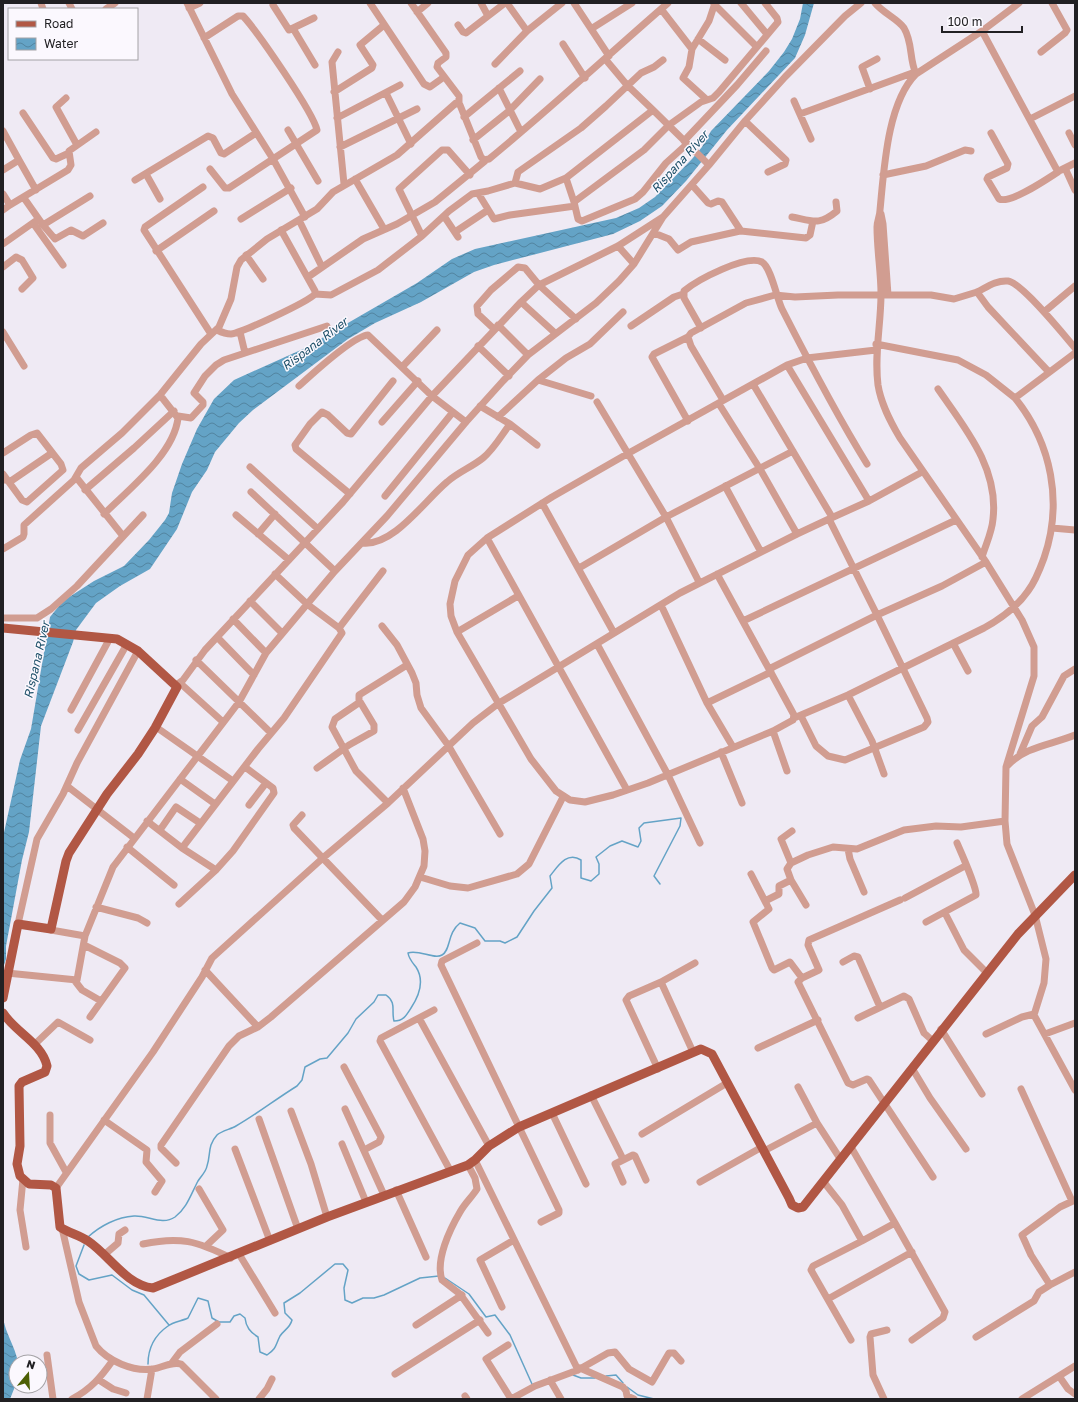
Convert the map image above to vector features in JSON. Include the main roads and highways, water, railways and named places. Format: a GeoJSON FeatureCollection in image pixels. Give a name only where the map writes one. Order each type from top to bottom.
{"type":"FeatureCollection","features":[{"type":"Feature","properties":{"kind":"main road"},"geometry":{"type":"LineString","coordinates":[[3,628],[79,637],[110,638],[127,644],[138,651],[178,684],[156,727],[141,750],[118,778],[97,809],[66,861],[50,930],[18,924],[3,998]]}},
{"type":"Feature","properties":{"kind":"main road"},"geometry":{"type":"LineString","coordinates":[[3,1013],[43,1056],[47,1068],[42,1074],[22,1082],[19,1086],[20,1146],[17,1164],[20,1176],[29,1184],[50,1185],[56,1188],[57,1211],[62,1228],[89,1242],[140,1285],[153,1288],[396,1190],[451,1172],[471,1162],[489,1146],[519,1127],[591,1095],[658,1069],[693,1052],[701,1050],[712,1054],[792,1205],[796,1208],[803,1207],[841,1160],[941,1029],[1035,915],[1075,875]]}},
{"type":"Feature","properties":{"kind":"water","name":"Rispana River"},"geometry":{"type":"Polygon","coordinates":[[[803,3],[814,3],[805,35],[795,58],[727,130],[686,181],[662,206],[640,221],[613,234],[494,265],[474,272],[421,302],[375,323],[348,339],[253,410],[239,423],[215,452],[207,470],[192,492],[177,529],[150,569],[120,586],[96,603],[76,630],[73,642],[41,726],[29,832],[22,860],[6,946],[6,959],[3,968],[3,837],[20,760],[31,729],[50,617],[63,601],[94,581],[124,566],[149,540],[165,520],[169,513],[172,493],[182,464],[197,429],[214,399],[234,380],[303,349],[417,283],[452,259],[475,249],[616,218],[639,208],[655,197],[692,159],[702,147],[711,131],[769,71],[792,39],[800,19],[803,3]]]}},
{"type":"Feature","properties":{"kind":"water"},"geometry":{"type":"Polygon","coordinates":[[[3,1317],[16,1354],[8,1354],[8,1394],[12,1394],[10,1399],[3,1399],[3,1317]]]}},
{"type":"Feature","properties":{"kind":"waterway"},"geometry":{"type":"LineString","coordinates":[[88,1237],[103,1226],[121,1218],[139,1216],[160,1220],[170,1220],[175,1217],[186,1205],[198,1181],[206,1170],[210,1147],[217,1135],[244,1121],[297,1086],[302,1080],[305,1067],[320,1059],[327,1058],[348,1033],[356,1019],[374,1002],[378,995],[386,995],[393,1004],[394,1021],[404,1018],[420,988],[419,972],[410,959],[408,953],[417,952],[435,956],[442,955],[447,949],[453,932],[460,923],[475,928],[485,941],[500,941],[505,943],[517,937],[534,911],[552,888],[550,876],[567,858],[571,857],[581,860],[581,878],[591,881],[599,874],[599,864],[596,857],[610,846],[622,841],[638,847],[641,841],[639,828],[644,823],[681,818],[680,826],[654,876],[660,884]]}},
{"type":"Feature","properties":{"kind":"waterway"},"geometry":{"type":"LineString","coordinates":[[84,1245],[76,1266],[79,1274],[89,1280],[112,1275],[132,1290],[144,1295],[169,1325]]}},
{"type":"Feature","properties":{"kind":"waterway"},"geometry":{"type":"LineString","coordinates":[[148,1364],[151,1347],[159,1333],[170,1325],[188,1318],[198,1298],[208,1301],[212,1318],[219,1322],[230,1322],[234,1316],[240,1314],[245,1318],[249,1329],[258,1337],[260,1352],[267,1355],[274,1349],[280,1336],[292,1320],[285,1313],[284,1303],[300,1293],[335,1264],[343,1264],[348,1270],[344,1288],[345,1300],[352,1303],[363,1298],[374,1298],[384,1295],[420,1278],[439,1276]]}},
{"type":"Feature","properties":{"kind":"waterway"},"geometry":{"type":"LineString","coordinates":[[445,1278],[469,1294],[486,1317],[495,1315],[510,1335],[532,1384]]}},
{"type":"Feature","properties":{"kind":"waterway"},"geometry":{"type":"LineString","coordinates":[[573,1375],[581,1378],[595,1378]]}},
{"type":"Feature","properties":{"kind":"waterway"},"geometry":{"type":"LineString","coordinates":[[606,1376],[616,1375],[623,1383]]}},
{"type":"Feature","properties":{"kind":"waterway"},"geometry":{"type":"LineString","coordinates":[[627,1387],[638,1395],[654,1399]]}}]}
